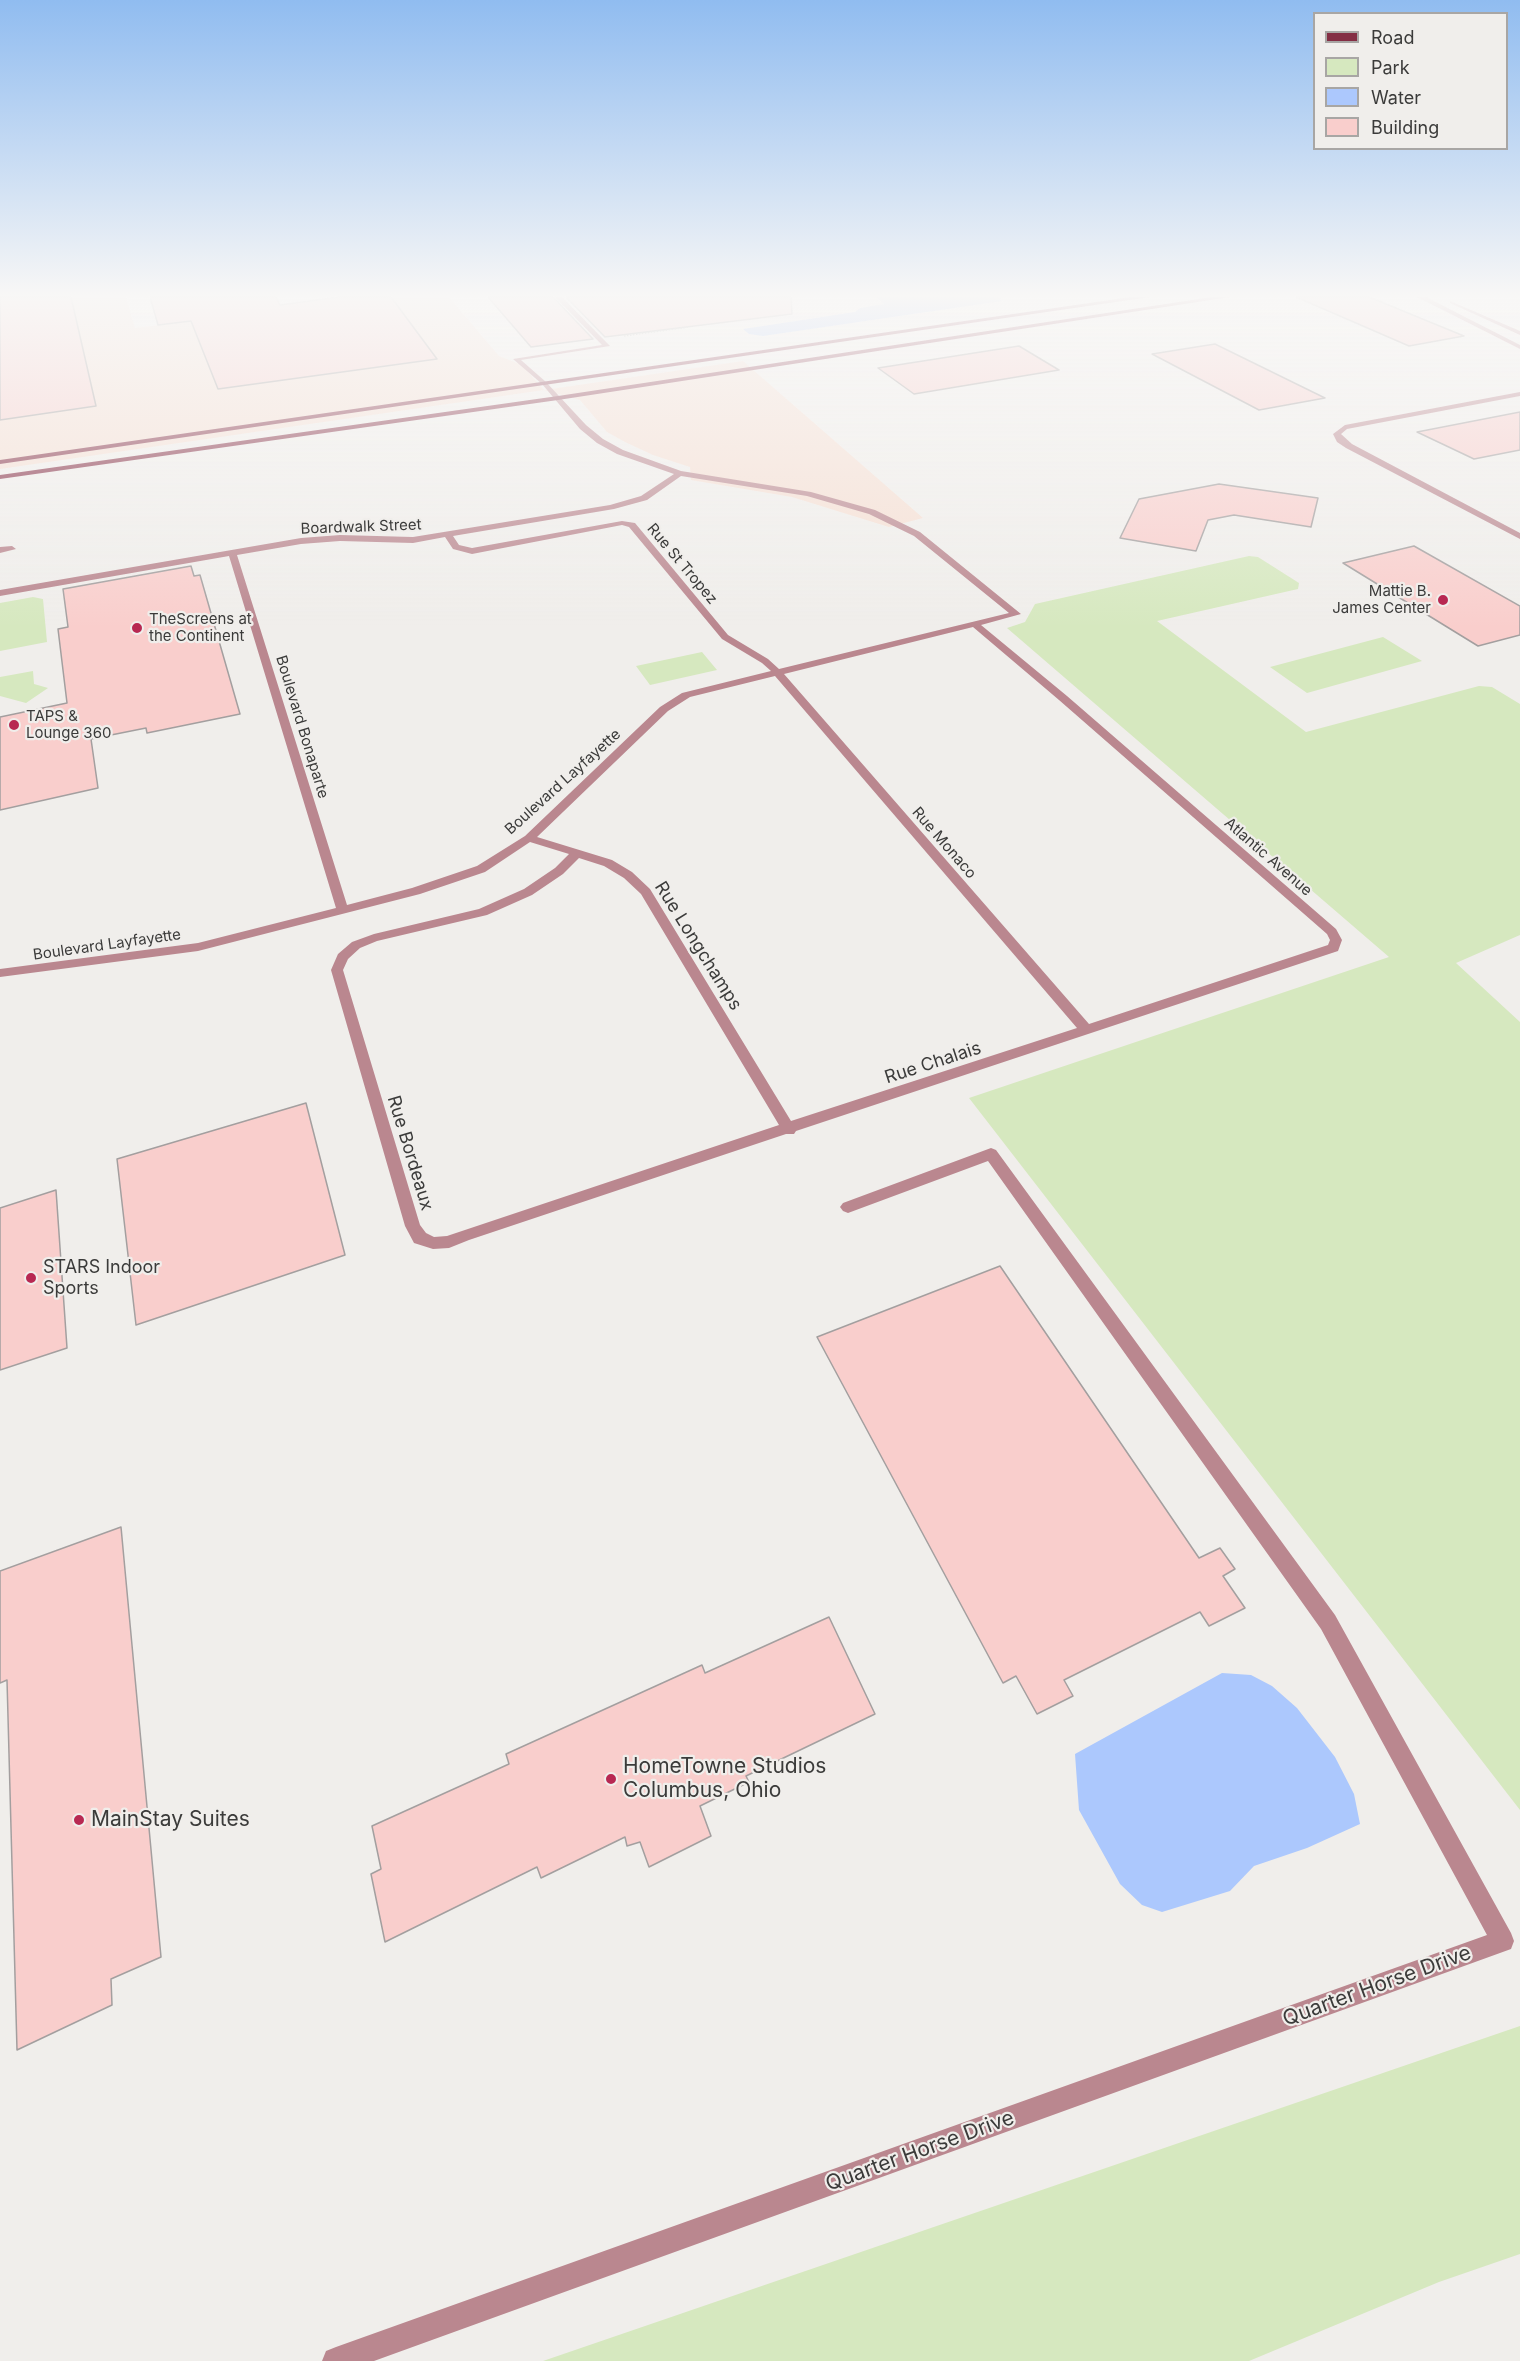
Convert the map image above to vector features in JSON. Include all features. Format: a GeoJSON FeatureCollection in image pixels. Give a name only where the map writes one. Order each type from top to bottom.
{"type":"FeatureCollection","features":[{"type":"Feature","properties":{"kind":"main road"},"geometry":{"type":"LineString","coordinates":[[0,462],[377,407]]}},
{"type":"Feature","properties":{"kind":"main road"},"geometry":{"type":"LineString","coordinates":[[0,477],[493,407]]}},
{"type":"Feature","properties":{"kind":"street"},"geometry":{"type":"LineString","coordinates":[[566,407],[583,427],[600,441],[620,452],[680,473]]}},
{"type":"Feature","properties":{"kind":"street"},"geometry":{"type":"LineString","coordinates":[[1451,407],[1362,424],[1346,428],[1337,434],[1340,440],[1348,446],[1520,536]]}},
{"type":"Feature","properties":{"kind":"street","name":"Boardwalk Street"},"geometry":{"type":"LineString","coordinates":[[0,593],[321,540],[413,540],[448,536],[611,507],[644,498],[680,473]]}},
{"type":"Feature","properties":{"kind":"street","name":"Boulevard Layfayette"},"geometry":{"type":"LineString","coordinates":[[0,974],[198,947],[416,891],[481,869],[529,838],[664,708],[686,695],[1016,614],[917,534],[872,512],[808,494],[680,473]]}},
{"type":"Feature","properties":{"kind":"street","name":"Rue St Tropez"},"geometry":{"type":"LineString","coordinates":[[448,536],[456,547],[472,551],[622,523],[632,525],[725,637],[765,661],[778,674]]}},
{"type":"Feature","properties":{"kind":"street"},"geometry":{"type":"LineString","coordinates":[[0,550],[12,549]]}},
{"type":"Feature","properties":{"kind":"street","name":"Boulevard Bonaparte"},"geometry":{"type":"LineString","coordinates":[[232,553],[344,910]]}},
{"type":"Feature","properties":{"kind":"street","name":"Atlantic Avenue"},"geometry":{"type":"LineString","coordinates":[[974,624],[1063,698],[1332,932],[1336,940],[1334,948],[1324,953],[1088,1031]]}},
{"type":"Feature","properties":{"kind":"street","name":"Rue Monaco"},"geometry":{"type":"LineString","coordinates":[[778,674],[1088,1031]]}},
{"type":"Feature","properties":{"kind":"street","name":"Rue Longchamps"},"geometry":{"type":"LineString","coordinates":[[529,838],[608,863],[628,875],[646,892],[789,1130]]}},
{"type":"Feature","properties":{"kind":"street","name":"Rue Bordeaux"},"geometry":{"type":"LineString","coordinates":[[577,853],[559,871],[528,892],[483,912],[374,938],[356,945],[342,957],[337,970],[413,1226],[420,1238],[433,1244],[449,1242],[464,1235],[789,1130]]}},
{"type":"Feature","properties":{"kind":"street","name":"Rue Chalais"},"geometry":{"type":"LineString","coordinates":[[789,1130],[1088,1031]]}},
{"type":"Feature","properties":{"kind":"street","name":"Quarter Horse Drive"},"geometry":{"type":"LineString","coordinates":[[336,2361],[1503,1941],[1328,1622],[991,1154],[848,1207]]}},
{"type":"Feature","properties":{"kind":"shaded area"},"geometry":{"type":"Polygon","coordinates":[[[0,407],[426,407],[0,469],[0,407]]]}},
{"type":"Feature","properties":{"kind":"shaded area"},"geometry":{"type":"Polygon","coordinates":[[[586,407],[796,407],[923,518],[889,527],[792,497],[691,480],[690,467],[653,455],[607,432],[586,407]]]}},
{"type":"Feature","properties":{"kind":"green space"},"geometry":{"type":"Polygon","coordinates":[[[1249,556],[1258,557],[1299,583],[1298,589],[1157,621],[1306,732],[1479,686],[1492,687],[1520,704],[1520,935],[1456,963],[1520,1022],[1520,1810],[969,1098],[1389,957],[1007,628],[1025,622],[1035,604],[1249,556]]]}},
{"type":"Feature","properties":{"kind":"green space"},"geometry":{"type":"Polygon","coordinates":[[[33,597],[43,599],[47,642],[0,651],[0,603],[33,597]]]}},
{"type":"Feature","properties":{"kind":"green space"},"geometry":{"type":"Polygon","coordinates":[[[1383,637],[1422,661],[1307,693],[1270,667],[1383,637]]]}},
{"type":"Feature","properties":{"kind":"green space"},"geometry":{"type":"Polygon","coordinates":[[[702,652],[717,670],[650,685],[636,666],[702,652]]]}},
{"type":"Feature","properties":{"kind":"green space"},"geometry":{"type":"Polygon","coordinates":[[[33,671],[34,684],[48,688],[26,703],[0,696],[0,677],[33,671]]]}},
{"type":"Feature","properties":{"kind":"green space"},"geometry":{"type":"Polygon","coordinates":[[[1520,2026],[1520,2254],[1439,2282],[1249,2361],[543,2361],[1520,2026]]]}},
{"type":"Feature","properties":{"kind":"water"},"geometry":{"type":"Polygon","coordinates":[[[1222,1673],[1251,1675],[1272,1686],[1297,1708],[1335,1757],[1354,1794],[1360,1824],[1307,1848],[1254,1866],[1230,1891],[1162,1912],[1142,1905],[1120,1884],[1079,1810],[1075,1754],[1222,1673]]]}},
{"type":"Feature","properties":{"kind":"building"},"geometry":{"type":"Polygon","coordinates":[[[0,407],[88,407],[0,420],[0,407]]]}},
{"type":"Feature","properties":{"kind":"building"},"geometry":{"type":"Polygon","coordinates":[[[1254,407],[1275,407],[1259,410],[1254,407]]]}},
{"type":"Feature","properties":{"kind":"building"},"geometry":{"type":"Polygon","coordinates":[[[1520,412],[1520,450],[1474,459],[1417,432],[1520,412]]]}},
{"type":"Feature","properties":{"kind":"building"},"geometry":{"type":"Polygon","coordinates":[[[1219,484],[1318,498],[1311,527],[1234,515],[1208,520],[1196,551],[1120,538],[1139,499],[1219,484]]]}},
{"type":"Feature","properties":{"kind":"building","name":"Mattie B. James Center"},"geometry":{"type":"Polygon","coordinates":[[[1414,546],[1520,606],[1520,635],[1478,646],[1343,563],[1414,546]]]}},
{"type":"Feature","properties":{"kind":"building"},"geometry":{"type":"Polygon","coordinates":[[[191,566],[194,576],[200,575],[240,714],[147,733],[146,728],[91,739],[98,788],[0,810],[0,717],[67,703],[58,629],[68,627],[63,589],[191,566]]]}},
{"type":"Feature","properties":{"kind":"building"},"geometry":{"type":"Polygon","coordinates":[[[306,1103],[345,1255],[136,1325],[117,1159],[306,1103]]]}},
{"type":"Feature","properties":{"kind":"building","name":"STARS Indoor Sports"},"geometry":{"type":"Polygon","coordinates":[[[56,1190],[67,1348],[0,1370],[0,1208],[56,1190]]]}},
{"type":"Feature","properties":{"kind":"building"},"geometry":{"type":"Polygon","coordinates":[[[1000,1266],[1199,1558],[1220,1548],[1235,1569],[1223,1576],[1245,1608],[1209,1626],[1200,1612],[1064,1680],[1073,1696],[1037,1714],[1016,1676],[1003,1683],[817,1337],[1000,1266]]]}},
{"type":"Feature","properties":{"kind":"building","name":"MainStay Suites"},"geometry":{"type":"Polygon","coordinates":[[[121,1527],[161,1957],[111,1979],[112,2005],[17,2050],[7,1680],[0,1683],[0,1571],[121,1527]]]}},
{"type":"Feature","properties":{"kind":"building","name":"HomeTowne Studios Columbus, Ohio"},"geometry":{"type":"Polygon","coordinates":[[[829,1617],[875,1714],[746,1776],[749,1782],[700,1806],[711,1836],[649,1867],[640,1842],[627,1846],[625,1837],[541,1878],[537,1867],[385,1942],[371,1874],[381,1869],[372,1826],[509,1764],[506,1754],[702,1665],[705,1673],[829,1617]]]}},
{"type":"Feature","properties":{"kind":"place","name":"Mattie B. James Center"},"geometry":{"type":"Point","coordinates":[1443,600]}},
{"type":"Feature","properties":{"kind":"place","name":"TheScreens at the Continent"},"geometry":{"type":"Point","coordinates":[137,628]}},
{"type":"Feature","properties":{"kind":"place","name":"TAPS & Lounge 360"},"geometry":{"type":"Point","coordinates":[14,725]}},
{"type":"Feature","properties":{"kind":"place","name":"STARS Indoor Sports"},"geometry":{"type":"Point","coordinates":[31,1278]}},
{"type":"Feature","properties":{"kind":"place","name":"HomeTowne Studios Columbus, Ohio"},"geometry":{"type":"Point","coordinates":[611,1779]}},
{"type":"Feature","properties":{"kind":"place","name":"MainStay Suites"},"geometry":{"type":"Point","coordinates":[79,1820]}}]}
